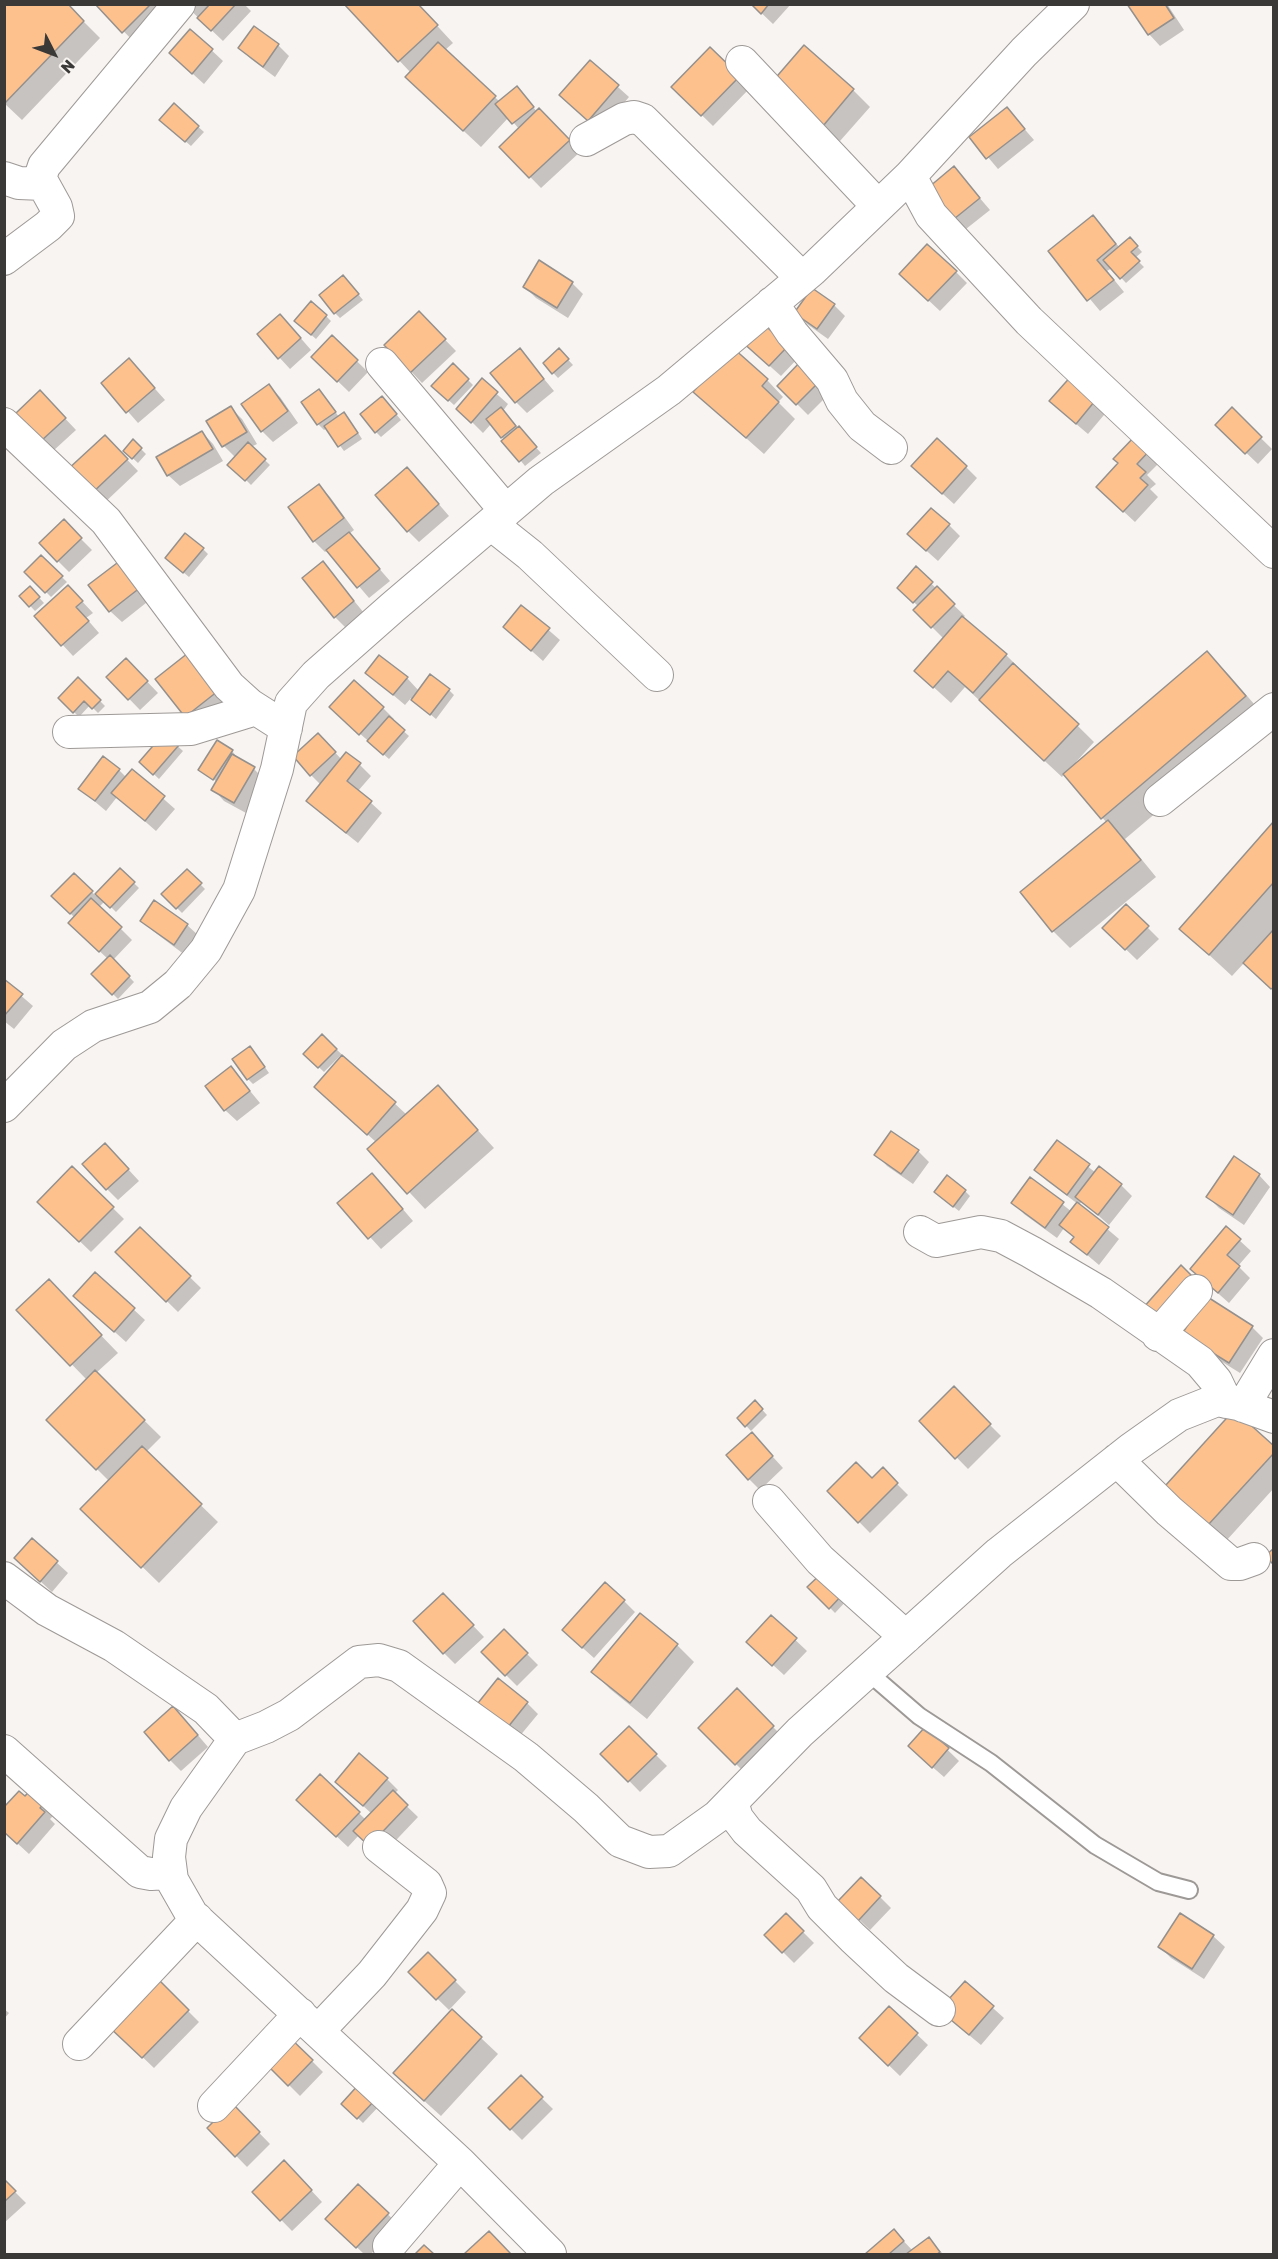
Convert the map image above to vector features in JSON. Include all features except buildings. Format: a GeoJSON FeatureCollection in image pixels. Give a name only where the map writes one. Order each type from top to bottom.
{"type":"FeatureCollection","features":[{"type":"Feature","properties":{"kind":"street"},"geometry":{"type":"LineString","coordinates":[[4,259],[58,216],[40,178],[44,166],[179,4]]}},
{"type":"Feature","properties":{"kind":"street"},"geometry":{"type":"LineString","coordinates":[[4,1106],[64,1045],[93,1026],[150,1007],[178,984],[206,950],[239,890],[277,769],[291,703],[316,675],[541,481],[669,390],[802,278],[910,176],[1024,52],[1073,4]]}},
{"type":"Feature","properties":{"kind":"street"},"geometry":{"type":"LineString","coordinates":[[742,62],[878,205]]}},
{"type":"Feature","properties":{"kind":"street"},"geometry":{"type":"LineString","coordinates":[[586,140],[624,119],[634,117],[643,120],[802,278]]}},
{"type":"Feature","properties":{"kind":"street"},"geometry":{"type":"LineString","coordinates":[[910,176],[932,215],[1029,321],[1274,552]]}},
{"type":"Feature","properties":{"kind":"street"},"geometry":{"type":"LineString","coordinates":[[4,178],[19,183],[43,184]]}},
{"type":"Feature","properties":{"kind":"street"},"geometry":{"type":"LineString","coordinates":[[772,303],[792,333],[832,380],[842,401],[862,426],[891,448]]}},
{"type":"Feature","properties":{"kind":"street"},"geometry":{"type":"LineString","coordinates":[[382,364],[498,517],[530,555],[657,675]]}},
{"type":"Feature","properties":{"kind":"street"},"geometry":{"type":"LineString","coordinates":[[4,424],[106,521],[229,686],[256,709],[286,728]]}},
{"type":"Feature","properties":{"kind":"street"},"geometry":{"type":"LineString","coordinates":[[1160,800],[1274,708]]}},
{"type":"Feature","properties":{"kind":"street"},"geometry":{"type":"LineString","coordinates":[[69,732],[191,729],[256,709]]}},
{"type":"Feature","properties":{"kind":"street"},"geometry":{"type":"LineString","coordinates":[[920,1232],[936,1241],[981,1232],[1001,1236],[1101,1293],[1158,1335],[1174,1342],[1200,1362],[1235,1404]]}},
{"type":"Feature","properties":{"kind":"street"},"geometry":{"type":"LineString","coordinates":[[1158,1335],[1196,1291]]}},
{"type":"Feature","properties":{"kind":"street"},"geometry":{"type":"LineString","coordinates":[[1235,1404],[1274,1355]]}},
{"type":"Feature","properties":{"kind":"street"},"geometry":{"type":"LineString","coordinates":[[550,2254],[493,2194],[192,1915],[170,1873],[171,1839],[186,1808],[236,1739],[289,1715],[358,1662],[379,1660],[399,1665],[526,1757],[586,1808],[620,1841],[649,1852],[669,1851],[718,1816],[800,1732],[999,1553],[1117,1460],[1179,1415],[1217,1400],[1274,1417]]}},
{"type":"Feature","properties":{"kind":"street"},"geometry":{"type":"LineString","coordinates":[[1117,1460],[1169,1511],[1219,1555],[1232,1564],[1254,1559]]}},
{"type":"Feature","properties":{"kind":"street"},"geometry":{"type":"LineString","coordinates":[[769,1501],[820,1560],[906,1637]]}},
{"type":"Feature","properties":{"kind":"street"},"geometry":{"type":"LineString","coordinates":[[4,1578],[47,1610],[114,1646],[206,1709],[236,1739]]}},
{"type":"Feature","properties":{"kind":"street"},"geometry":{"type":"LineString","coordinates":[[4,1750],[140,1872],[151,1875],[170,1873]]}},
{"type":"Feature","properties":{"kind":"street"},"geometry":{"type":"LineString","coordinates":[[732,1802],[737,1818],[747,1831],[811,1889],[822,1907],[896,1978],[939,2010]]}},
{"type":"Feature","properties":{"kind":"street"},"geometry":{"type":"LineString","coordinates":[[214,2106],[309,2023],[372,1974],[422,1910],[430,1893],[426,1884],[379,1847]]}},
{"type":"Feature","properties":{"kind":"street"},"geometry":{"type":"LineString","coordinates":[[79,2044],[197,1919]]}},
{"type":"Feature","properties":{"kind":"street"},"geometry":{"type":"LineString","coordinates":[[389,2246],[460,2163]]}},
{"type":"Feature","properties":{"kind":"lane"},"geometry":{"type":"LineString","coordinates":[[868,1672],[919,1716],[991,1763],[1095,1845],[1158,1882],[1189,1890]]}}]}
